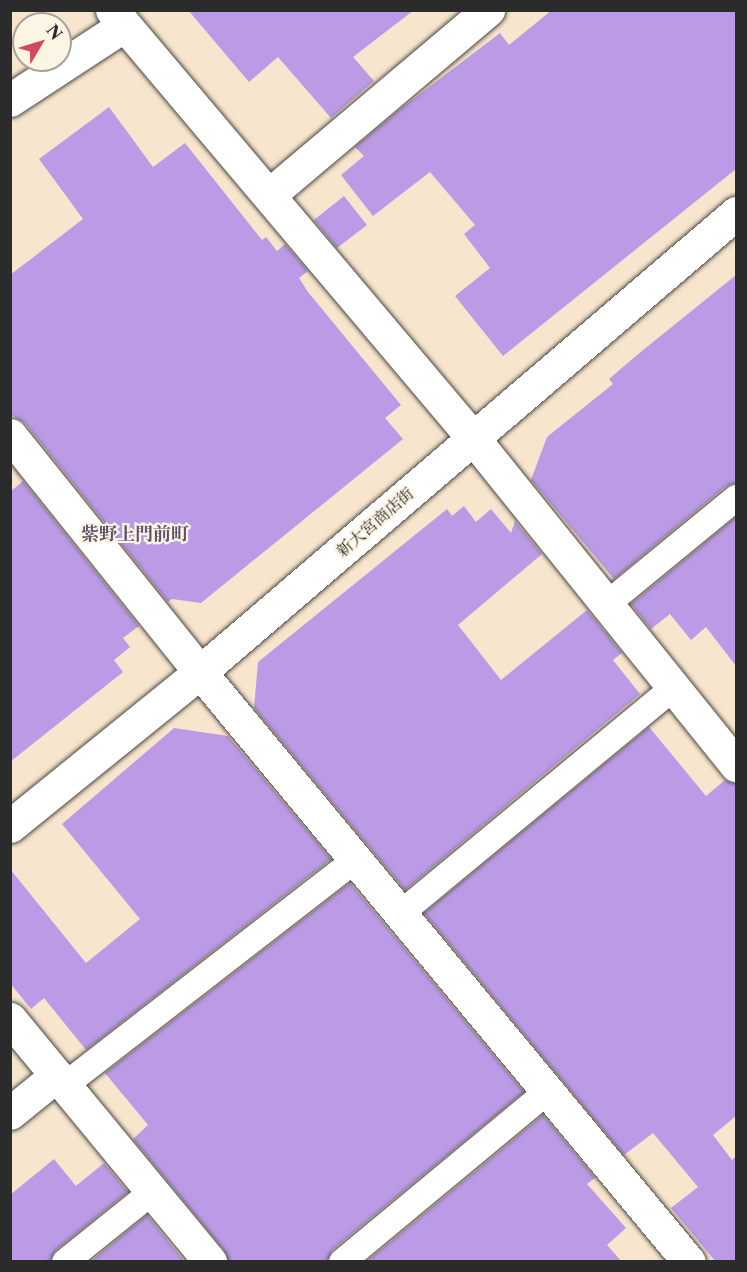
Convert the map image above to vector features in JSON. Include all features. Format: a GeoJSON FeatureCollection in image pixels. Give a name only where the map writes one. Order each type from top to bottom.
{"type":"FeatureCollection","features":[{"type":"Feature","properties":{"kind":"street"},"geometry":{"type":"LineString","coordinates":[[269,195],[488,10]]}},
{"type":"Feature","properties":{"kind":"street"},"geometry":{"type":"LineString","coordinates":[[10,100],[117,18],[473,438],[736,765]]}},
{"type":"Feature","properties":{"kind":"street","name":"新大宮商店街"},"geometry":{"type":"LineString","coordinates":[[10,826],[200,672],[736,213]]}},
{"type":"Feature","properties":{"kind":"street"},"geometry":{"type":"LineString","coordinates":[[10,435],[200,672],[689,1262]]}},
{"type":"Feature","properties":{"kind":"street"},"geometry":{"type":"LineString","coordinates":[[10,1019],[210,1262]]}},
{"type":"Feature","properties":{"kind":"street"},"geometry":{"type":"LineString","coordinates":[[10,1113],[61,1080]]}},
{"type":"Feature","properties":{"kind":"lane"},"geometry":{"type":"LineString","coordinates":[[607,604],[736,498]]}},
{"type":"Feature","properties":{"kind":"lane"},"geometry":{"type":"LineString","coordinates":[[400,914],[674,687]]}},
{"type":"Feature","properties":{"kind":"lane"},"geometry":{"type":"LineString","coordinates":[[61,1080],[356,859]]}},
{"type":"Feature","properties":{"kind":"lane"},"geometry":{"type":"LineString","coordinates":[[342,1262],[548,1091]]}},
{"type":"Feature","properties":{"kind":"lane"},"geometry":{"type":"LineString","coordinates":[[65,1262],[152,1192]]}},
{"type":"Feature","properties":{"kind":"building"},"geometry":{"type":"Polygon","coordinates":[[[188,10],[414,10],[353,57],[374,81],[331,118],[278,57],[249,82],[188,10]]]}},
{"type":"Feature","properties":{"kind":"building"},"geometry":{"type":"Polygon","coordinates":[[[552,10],[736,10],[736,169],[503,356],[455,296],[490,268],[464,234],[475,225],[430,172],[373,216],[341,175],[364,156],[355,147],[399,110],[500,33],[509,45],[552,10]]]}},
{"type":"Feature","properties":{"kind":"building"},"geometry":{"type":"Polygon","coordinates":[[[109,107],[153,167],[185,143],[262,240],[266,237],[277,251],[285,244],[308,271],[299,278],[308,292],[401,405],[385,418],[403,439],[201,603],[172,599],[168,602],[25,423],[10,414],[10,275],[83,219],[39,159],[109,107]]]}},
{"type":"Feature","properties":{"kind":"building"},"geometry":{"type":"Polygon","coordinates":[[[344,196],[367,225],[337,248],[314,220],[344,196]]]}},
{"type":"Feature","properties":{"kind":"building"},"geometry":{"type":"Polygon","coordinates":[[[736,275],[736,483],[726,486],[614,579],[531,480],[547,437],[613,384],[609,379],[637,355],[736,275]]]}},
{"type":"Feature","properties":{"kind":"building"},"geometry":{"type":"Polygon","coordinates":[[[23,481],[139,626],[123,638],[130,647],[114,660],[123,672],[10,762],[10,492],[23,481]]]}},
{"type":"Feature","properties":{"kind":"building"},"geometry":{"type":"Polygon","coordinates":[[[464,506],[476,522],[491,509],[511,533],[515,521],[542,554],[458,625],[501,680],[587,610],[622,653],[613,660],[640,694],[405,890],[254,708],[258,662],[447,509],[452,516],[464,506]]]}},
{"type":"Feature","properties":{"kind":"building"},"geometry":{"type":"Polygon","coordinates":[[[736,517],[736,666],[706,627],[691,640],[670,614],[651,629],[631,604],[736,517]]]}},
{"type":"Feature","properties":{"kind":"building"},"geometry":{"type":"Polygon","coordinates":[[[649,727],[706,796],[725,780],[736,783],[736,1116],[713,1135],[732,1160],[736,1156],[736,1262],[716,1262],[671,1208],[698,1187],[653,1133],[624,1155],[424,913],[649,727]]]}},
{"type":"Feature","properties":{"kind":"building"},"geometry":{"type":"Polygon","coordinates":[[[174,728],[228,736],[331,859],[86,1050],[44,998],[31,1009],[10,983],[10,869],[86,963],[140,919],[62,824],[174,728]]]}},
{"type":"Feature","properties":{"kind":"building"},"geometry":{"type":"Polygon","coordinates":[[[350,883],[524,1092],[332,1250],[327,1262],[228,1262],[224,1250],[133,1139],[148,1125],[105,1073],[350,883]]]}},
{"type":"Feature","properties":{"kind":"building"},"geometry":{"type":"Polygon","coordinates":[[[543,1115],[595,1178],[587,1184],[626,1228],[607,1245],[622,1262],[366,1262],[543,1115]]]}},
{"type":"Feature","properties":{"kind":"building"},"geometry":{"type":"Polygon","coordinates":[[[54,1159],[76,1186],[104,1163],[128,1192],[56,1250],[50,1262],[10,1262],[10,1195],[54,1159]]]}},
{"type":"Feature","properties":{"kind":"building"},"geometry":{"type":"Polygon","coordinates":[[[147,1215],[185,1262],[90,1262],[147,1215]]]}},
{"type":"Feature","properties":{"kind":"district","name":"紫野上門前町"},"geometry":{"type":"Point","coordinates":[135,534]}}]}
